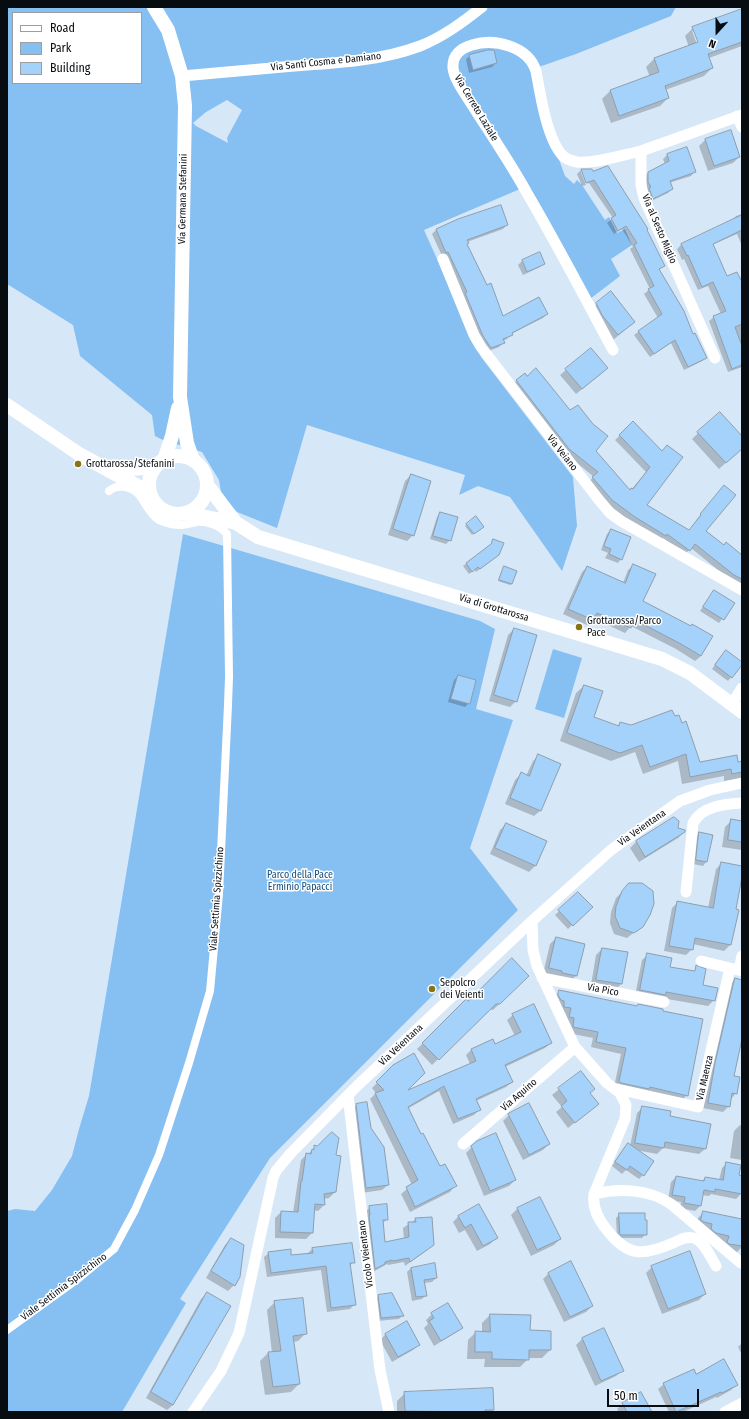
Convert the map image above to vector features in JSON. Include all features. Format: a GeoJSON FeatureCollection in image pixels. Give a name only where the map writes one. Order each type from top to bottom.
{"type":"FeatureCollection","features":[{"type":"Feature","properties":{"kind":"street","name":"Via Germana Stefanini"},"geometry":{"type":"LineString","coordinates":[[154,7],[168,30],[182,76],[185,106],[180,397],[186,444],[193,460]]}},
{"type":"Feature","properties":{"kind":"street","name":"Via Santi Cosma e Damiano"},"geometry":{"type":"LineString","coordinates":[[182,76],[350,62],[388,56],[420,46],[441,36],[460,25],[482,7]]}},
{"type":"Feature","properties":{"kind":"street","name":"Via Cerreto Laziale"},"geometry":{"type":"LineString","coordinates":[[613,350],[527,192],[454,74],[453,63],[455,56],[463,48],[485,42],[506,45],[528,57],[533,62],[536,71],[551,133],[557,149],[566,158],[574,161],[585,162],[641,151]]}},
{"type":"Feature","properties":{"kind":"street"},"geometry":{"type":"LineString","coordinates":[[641,151],[740,115],[742,127]]}},
{"type":"Feature","properties":{"kind":"street","name":"Via al Sesto Miglio"},"geometry":{"type":"LineString","coordinates":[[641,151],[641,185],[644,198],[715,358]]}},
{"type":"Feature","properties":{"kind":"street","name":"Via Veiano"},"geometry":{"type":"LineString","coordinates":[[443,259],[474,335],[481,347],[598,500],[610,513],[621,521],[742,590]]}},
{"type":"Feature","properties":{"kind":"street","name":"Via Germana Stefanini"},"geometry":{"type":"LineString","coordinates":[[159,463],[172,436],[180,397]]}},
{"type":"Feature","properties":{"kind":"street"},"geometry":{"type":"LineString","coordinates":[[7,405],[79,454],[151,495]]}},
{"type":"Feature","properties":{"kind":"street"},"geometry":{"type":"LineString","coordinates":[[109,470],[159,463],[169,457],[184,456],[193,460],[204,471],[208,481],[206,495],[198,507],[187,513],[174,514],[162,510],[155,503],[151,495],[149,480],[159,463]]}},
{"type":"Feature","properties":{"kind":"street","name":"Viale Settimia Spizzichino"},"geometry":{"type":"LineString","coordinates":[[7,1330],[79,1278],[114,1249],[135,1210],[158,1155],[189,1063],[210,991],[219,894],[228,698],[226,534],[221,528],[205,523],[197,522],[181,525],[171,524],[153,516],[147,509],[140,496],[134,491],[120,486],[114,487],[109,491]]}},
{"type":"Feature","properties":{"kind":"street","name":"Via di Grottarossa"},"geometry":{"type":"LineString","coordinates":[[208,486],[236,523],[258,537],[662,659],[690,673],[737,708]]}},
{"type":"Feature","properties":{"kind":"street","name":"Via di Grottarossa"},"geometry":{"type":"LineString","coordinates":[[187,513],[236,523]]}},
{"type":"Feature","properties":{"kind":"street"},"geometry":{"type":"LineString","coordinates":[[737,708],[742,688]]}},
{"type":"Feature","properties":{"kind":"street","name":"Via Veientana"},"geometry":{"type":"LineString","coordinates":[[193,1412],[221,1371],[239,1333],[270,1188],[276,1171],[290,1154],[348,1095],[532,921],[611,850],[680,801],[710,790],[742,783]]}},
{"type":"Feature","properties":{"kind":"street"},"geometry":{"type":"LineString","coordinates":[[686,892],[693,823],[697,817],[710,809],[726,804],[742,803]]}},
{"type":"Feature","properties":{"kind":"street"},"geometry":{"type":"LineString","coordinates":[[532,921],[533,950],[536,962],[574,1046],[607,1082],[617,1089],[625,1100],[626,1113],[594,1194],[594,1207],[600,1221],[610,1234],[626,1249],[633,1252],[641,1252],[666,1246],[686,1238],[697,1239],[702,1244],[716,1266]]}},
{"type":"Feature","properties":{"kind":"street"},"geometry":{"type":"LineString","coordinates":[[701,961],[737,970],[742,956]]}},
{"type":"Feature","properties":{"kind":"street","name":"Via Maenza"},"geometry":{"type":"LineString","coordinates":[[617,1089],[698,1107],[737,970]]}},
{"type":"Feature","properties":{"kind":"street","name":"Via Pico"},"geometry":{"type":"LineString","coordinates":[[542,978],[664,1002]]}},
{"type":"Feature","properties":{"kind":"street","name":"Via Aquino"},"geometry":{"type":"LineString","coordinates":[[463,1144],[574,1046]]}},
{"type":"Feature","properties":{"kind":"street","name":"Vicolo Veientano"},"geometry":{"type":"LineString","coordinates":[[348,1095],[380,1370],[389,1412]]}},
{"type":"Feature","properties":{"kind":"street"},"geometry":{"type":"LineString","coordinates":[[594,1194],[610,1190],[623,1190],[658,1196],[671,1204],[741,1263]]}},
{"type":"Feature","properties":{"kind":"street"},"geometry":{"type":"LineString","coordinates":[[725,1412],[742,1404]]}},
{"type":"Feature","properties":{"kind":"green space"},"geometry":{"type":"Polygon","coordinates":[[[7,7],[676,7],[671,16],[576,54],[533,69],[538,102],[565,176],[574,184],[577,180],[582,185],[605,220],[609,217],[617,233],[625,229],[632,245],[611,259],[620,276],[590,299],[527,186],[424,230],[481,357],[573,477],[577,526],[562,571],[510,497],[478,486],[459,495],[465,475],[307,425],[277,528],[237,512],[222,498],[219,480],[202,452],[163,440],[155,436],[152,415],[80,356],[73,325],[7,284],[7,7]],[[227,100],[206,112],[193,123],[228,143],[227,138],[242,110],[227,100]]]}},
{"type":"Feature","properties":{"kind":"green space","name":"Parco della Pace Erminio Papacci"},"geometry":{"type":"Polygon","coordinates":[[[183,534],[480,621],[495,629],[476,709],[513,720],[470,848],[518,910],[270,1158],[180,1299],[186,1303],[122,1412],[7,1412],[7,1211],[15,1209],[35,1211],[52,1190],[72,1156],[89,1096],[183,534]]]}},
{"type":"Feature","properties":{"kind":"green space"},"geometry":{"type":"Polygon","coordinates":[[[553,649],[582,658],[564,718],[535,709],[553,649]]]}},
{"type":"Feature","properties":{"kind":"building"},"geometry":{"type":"Polygon","coordinates":[[[742,9],[742,42],[708,54],[713,68],[665,86],[669,98],[619,116],[610,90],[659,72],[654,58],[698,42],[692,27],[742,9]]]}},
{"type":"Feature","properties":{"kind":"building"},"geometry":{"type":"Polygon","coordinates":[[[494,50],[497,63],[473,70],[469,55],[494,50]]]}},
{"type":"Feature","properties":{"kind":"building"},"geometry":{"type":"Polygon","coordinates":[[[731,130],[740,157],[714,166],[705,139],[731,130]]]}},
{"type":"Feature","properties":{"kind":"building"},"geometry":{"type":"Polygon","coordinates":[[[687,147],[696,172],[670,181],[673,189],[653,199],[649,188],[651,187],[648,182],[648,172],[669,161],[667,154],[687,147]]]}},
{"type":"Feature","properties":{"kind":"building"},"geometry":{"type":"Polygon","coordinates":[[[608,166],[648,229],[647,230],[665,266],[659,269],[684,311],[693,334],[695,333],[707,358],[688,367],[675,340],[654,354],[638,331],[662,314],[648,289],[654,286],[634,245],[637,243],[626,226],[618,231],[611,218],[616,215],[594,180],[586,183],[581,169],[592,169],[593,171],[608,166]]]}},
{"type":"Feature","properties":{"kind":"building"},"geometry":{"type":"Polygon","coordinates":[[[501,205],[508,225],[467,240],[469,243],[467,244],[487,285],[491,283],[503,316],[539,297],[548,314],[512,333],[513,335],[503,339],[505,343],[491,348],[483,336],[465,293],[467,292],[448,252],[446,253],[436,229],[458,219],[501,205]]]}},
{"type":"Feature","properties":{"kind":"building"},"geometry":{"type":"Polygon","coordinates":[[[742,215],[742,230],[713,244],[727,276],[737,272],[742,282],[742,324],[735,327],[742,346],[742,365],[732,369],[713,316],[726,311],[713,282],[702,287],[688,255],[687,256],[681,244],[742,215]]]}},
{"type":"Feature","properties":{"kind":"building"},"geometry":{"type":"Polygon","coordinates":[[[540,252],[545,264],[527,272],[522,260],[540,252]]]}},
{"type":"Feature","properties":{"kind":"building"},"geometry":{"type":"Polygon","coordinates":[[[611,291],[635,322],[618,335],[602,315],[596,303],[611,291]]]}},
{"type":"Feature","properties":{"kind":"building"},"geometry":{"type":"Polygon","coordinates":[[[591,348],[608,368],[582,389],[565,369],[591,348]]]}},
{"type":"Feature","properties":{"kind":"building"},"geometry":{"type":"Polygon","coordinates":[[[536,368],[570,410],[578,405],[593,424],[608,436],[596,451],[630,490],[631,488],[633,489],[650,467],[619,435],[633,421],[662,451],[667,445],[683,457],[647,505],[689,530],[724,485],[736,495],[706,531],[724,545],[726,542],[742,555],[742,579],[734,575],[695,544],[690,551],[667,534],[666,536],[635,517],[612,500],[592,477],[598,472],[569,449],[516,380],[525,373],[527,376],[536,368]]]}},
{"type":"Feature","properties":{"kind":"building"},"geometry":{"type":"Polygon","coordinates":[[[720,412],[742,436],[742,449],[726,463],[697,432],[720,412]]]}},
{"type":"Feature","properties":{"kind":"building"},"geometry":{"type":"Polygon","coordinates":[[[411,474],[431,481],[414,536],[393,529],[411,474]]]}},
{"type":"Feature","properties":{"kind":"building"},"geometry":{"type":"Polygon","coordinates":[[[440,512],[458,517],[451,541],[433,536],[440,512]]]}},
{"type":"Feature","properties":{"kind":"building"},"geometry":{"type":"Polygon","coordinates":[[[476,516],[484,527],[474,534],[466,524],[476,516]]]}},
{"type":"Feature","properties":{"kind":"building"},"geometry":{"type":"Polygon","coordinates":[[[611,529],[631,537],[622,560],[609,554],[611,549],[604,546],[611,529]]]}},
{"type":"Feature","properties":{"kind":"building"},"geometry":{"type":"Polygon","coordinates":[[[493,539],[504,543],[499,555],[480,569],[478,567],[472,572],[466,563],[491,544],[493,539]]]}},
{"type":"Feature","properties":{"kind":"building"},"geometry":{"type":"Polygon","coordinates":[[[633,564],[656,574],[643,601],[691,626],[692,624],[713,636],[701,656],[635,620],[631,628],[597,613],[593,620],[568,609],[587,566],[625,583],[633,564]]]}},
{"type":"Feature","properties":{"kind":"building"},"geometry":{"type":"Polygon","coordinates":[[[504,566],[517,571],[512,584],[499,580],[504,566]]]}},
{"type":"Feature","properties":{"kind":"building"},"geometry":{"type":"Polygon","coordinates":[[[714,590],[735,603],[724,620],[703,607],[714,590]]]}},
{"type":"Feature","properties":{"kind":"building"},"geometry":{"type":"Polygon","coordinates":[[[514,628],[537,635],[517,702],[494,695],[514,628]]]}},
{"type":"Feature","properties":{"kind":"building"},"geometry":{"type":"Polygon","coordinates":[[[726,650],[742,662],[742,665],[732,678],[715,665],[726,650]]]}},
{"type":"Feature","properties":{"kind":"building"},"geometry":{"type":"Polygon","coordinates":[[[458,675],[476,680],[470,704],[451,699],[458,675]]]}},
{"type":"Feature","properties":{"kind":"building"},"geometry":{"type":"Polygon","coordinates":[[[584,685],[603,691],[594,717],[619,726],[620,722],[631,725],[672,710],[675,716],[679,715],[682,723],[686,721],[700,762],[737,755],[738,762],[742,761],[742,772],[732,774],[731,769],[690,777],[686,754],[650,767],[642,745],[620,753],[567,733],[584,685]]]}},
{"type":"Feature","properties":{"kind":"building"},"geometry":{"type":"Polygon","coordinates":[[[538,754],[561,764],[541,811],[510,798],[521,772],[529,776],[538,754]]]}},
{"type":"Feature","properties":{"kind":"building"},"geometry":{"type":"Polygon","coordinates":[[[674,817],[679,821],[678,828],[685,830],[685,832],[645,857],[636,841],[674,817]]]}},
{"type":"Feature","properties":{"kind":"building"},"geometry":{"type":"Polygon","coordinates":[[[731,819],[742,821],[742,842],[728,840],[731,819]]]}},
{"type":"Feature","properties":{"kind":"building"},"geometry":{"type":"Polygon","coordinates":[[[506,823],[547,841],[536,866],[495,848],[506,823]]]}},
{"type":"Feature","properties":{"kind":"building"},"geometry":{"type":"Polygon","coordinates":[[[699,832],[713,835],[707,862],[696,860],[699,832]]]}},
{"type":"Feature","properties":{"kind":"building"},"geometry":{"type":"Polygon","coordinates":[[[721,862],[742,866],[742,877],[736,909],[739,910],[731,945],[695,938],[693,950],[669,946],[677,901],[713,908],[721,862]]]}},
{"type":"Feature","properties":{"kind":"building"},"geometry":{"type":"Polygon","coordinates":[[[629,883],[642,883],[653,891],[654,904],[650,915],[643,927],[634,933],[620,928],[615,916],[616,906],[622,891],[629,883]]]}},
{"type":"Feature","properties":{"kind":"building"},"geometry":{"type":"Polygon","coordinates":[[[578,892],[593,907],[573,926],[558,910],[578,892]]]}},
{"type":"Feature","properties":{"kind":"building"},"geometry":{"type":"Polygon","coordinates":[[[556,937],[585,944],[577,976],[562,973],[562,971],[549,968],[556,937]]]}},
{"type":"Feature","properties":{"kind":"building"},"geometry":{"type":"Polygon","coordinates":[[[602,948],[628,952],[622,984],[596,980],[602,948]]]}},
{"type":"Feature","properties":{"kind":"building"},"geometry":{"type":"Polygon","coordinates":[[[647,953],[672,958],[670,967],[695,971],[696,965],[706,969],[703,985],[718,988],[715,1001],[666,992],[666,995],[640,990],[647,953]]]}},
{"type":"Feature","properties":{"kind":"building"},"geometry":{"type":"Polygon","coordinates":[[[512,958],[529,976],[500,1004],[496,1004],[439,1060],[422,1043],[466,999],[468,1001],[512,958]]]}},
{"type":"Feature","properties":{"kind":"building"},"geometry":{"type":"Polygon","coordinates":[[[735,978],[742,980],[742,1039],[734,1076],[740,1077],[737,1094],[732,1093],[730,1107],[708,1103],[715,1063],[735,978]]]}},
{"type":"Feature","properties":{"kind":"building"},"geometry":{"type":"Polygon","coordinates":[[[559,990],[637,1006],[638,1004],[663,1009],[663,1011],[703,1019],[688,1096],[650,1087],[649,1089],[621,1083],[619,1081],[626,1048],[596,1042],[598,1032],[573,1027],[574,1018],[569,1017],[571,1008],[564,1007],[564,1001],[561,1000],[558,995],[559,990]]]}},
{"type":"Feature","properties":{"kind":"building"},"geometry":{"type":"Polygon","coordinates":[[[534,1004],[552,1043],[505,1065],[513,1082],[476,1099],[481,1110],[458,1119],[444,1086],[408,1107],[421,1134],[423,1133],[440,1166],[445,1164],[457,1186],[415,1207],[406,1187],[418,1180],[375,1093],[384,1090],[376,1082],[393,1065],[414,1053],[425,1073],[408,1090],[476,1061],[471,1049],[493,1039],[495,1044],[521,1032],[512,1014],[534,1004]]]}},
{"type":"Feature","properties":{"kind":"building"},"geometry":{"type":"Polygon","coordinates":[[[581,1071],[595,1089],[590,1093],[599,1104],[575,1123],[561,1106],[567,1101],[558,1088],[581,1071]]]}},
{"type":"Feature","properties":{"kind":"building"},"geometry":{"type":"Polygon","coordinates":[[[367,1102],[371,1128],[384,1147],[389,1185],[366,1188],[356,1104],[367,1102]]]}},
{"type":"Feature","properties":{"kind":"building"},"geometry":{"type":"Polygon","coordinates":[[[529,1103],[550,1144],[529,1155],[508,1114],[529,1103]]]}},
{"type":"Feature","properties":{"kind":"building"},"geometry":{"type":"Polygon","coordinates":[[[642,1106],[671,1111],[670,1116],[711,1124],[706,1149],[665,1142],[664,1148],[635,1143],[642,1106]]]}},
{"type":"Feature","properties":{"kind":"building"},"geometry":{"type":"Polygon","coordinates":[[[332,1132],[339,1138],[336,1155],[341,1156],[336,1192],[324,1194],[325,1205],[315,1204],[313,1233],[280,1232],[281,1211],[298,1212],[306,1153],[311,1154],[312,1149],[314,1150],[314,1145],[317,1146],[332,1132]]]}},
{"type":"Feature","properties":{"kind":"building"},"geometry":{"type":"Polygon","coordinates":[[[496,1133],[516,1180],[490,1191],[471,1146],[477,1141],[496,1133]]]}},
{"type":"Feature","properties":{"kind":"building"},"geometry":{"type":"Polygon","coordinates":[[[628,1143],[654,1161],[644,1176],[630,1166],[627,1170],[615,1162],[628,1143]]]}},
{"type":"Feature","properties":{"kind":"building"},"geometry":{"type":"Polygon","coordinates":[[[726,1162],[741,1165],[739,1175],[742,1176],[742,1194],[715,1189],[715,1192],[704,1190],[701,1206],[684,1203],[685,1197],[672,1195],[676,1176],[704,1181],[705,1177],[723,1180],[726,1162]]]}},
{"type":"Feature","properties":{"kind":"building"},"geometry":{"type":"Polygon","coordinates":[[[540,1197],[561,1239],[537,1250],[517,1208],[540,1197]]]}},
{"type":"Feature","properties":{"kind":"building"},"geometry":{"type":"Polygon","coordinates":[[[387,1204],[388,1220],[383,1220],[385,1242],[409,1237],[408,1222],[416,1222],[415,1218],[432,1217],[434,1245],[410,1262],[409,1258],[392,1260],[385,1262],[385,1264],[375,1269],[369,1206],[387,1204]]]}},
{"type":"Feature","properties":{"kind":"building"},"geometry":{"type":"Polygon","coordinates":[[[479,1204],[498,1238],[483,1246],[471,1224],[465,1228],[458,1216],[479,1204]]]}},
{"type":"Feature","properties":{"kind":"building"},"geometry":{"type":"Polygon","coordinates":[[[703,1211],[742,1219],[742,1246],[729,1244],[727,1242],[729,1236],[716,1233],[711,1229],[712,1224],[701,1220],[703,1211]]]}},
{"type":"Feature","properties":{"kind":"building"},"geometry":{"type":"Polygon","coordinates":[[[619,1213],[645,1213],[645,1220],[647,1220],[647,1235],[621,1235],[619,1213]]]}},
{"type":"Feature","properties":{"kind":"building"},"geometry":{"type":"Polygon","coordinates":[[[231,1238],[244,1245],[240,1277],[235,1286],[211,1271],[231,1238]]]}},
{"type":"Feature","properties":{"kind":"building"},"geometry":{"type":"Polygon","coordinates":[[[352,1243],[355,1263],[350,1263],[356,1305],[331,1308],[326,1266],[271,1273],[268,1252],[291,1249],[291,1255],[313,1253],[312,1248],[352,1243]]]}},
{"type":"Feature","properties":{"kind":"building"},"geometry":{"type":"Polygon","coordinates":[[[690,1251],[706,1294],[668,1309],[651,1266],[690,1251]]]}},
{"type":"Feature","properties":{"kind":"building"},"geometry":{"type":"Polygon","coordinates":[[[571,1261],[593,1306],[570,1317],[548,1273],[571,1261]]]}},
{"type":"Feature","properties":{"kind":"building"},"geometry":{"type":"Polygon","coordinates":[[[435,1263],[437,1278],[424,1280],[427,1296],[416,1297],[411,1268],[435,1263]]]}},
{"type":"Feature","properties":{"kind":"building"},"geometry":{"type":"Polygon","coordinates":[[[207,1292],[231,1306],[173,1405],[151,1392],[207,1292]]]}},
{"type":"Feature","properties":{"kind":"building"},"geometry":{"type":"Polygon","coordinates":[[[392,1293],[404,1316],[381,1318],[378,1295],[392,1293]]]}},
{"type":"Feature","properties":{"kind":"building"},"geometry":{"type":"Polygon","coordinates":[[[303,1298],[307,1334],[293,1336],[300,1384],[273,1387],[268,1352],[281,1351],[274,1301],[303,1298]]]}},
{"type":"Feature","properties":{"kind":"building"},"geometry":{"type":"Polygon","coordinates":[[[448,1303],[463,1328],[441,1341],[429,1321],[434,1318],[431,1313],[448,1303]]]}},
{"type":"Feature","properties":{"kind":"building"},"geometry":{"type":"Polygon","coordinates":[[[490,1314],[531,1315],[530,1330],[551,1331],[551,1350],[529,1350],[529,1360],[492,1359],[492,1352],[475,1352],[475,1331],[490,1332],[490,1314]]]}},
{"type":"Feature","properties":{"kind":"building"},"geometry":{"type":"Polygon","coordinates":[[[407,1321],[420,1345],[398,1357],[385,1334],[407,1321]]]}},
{"type":"Feature","properties":{"kind":"building"},"geometry":{"type":"Polygon","coordinates":[[[604,1328],[624,1371],[601,1381],[582,1338],[604,1328]]]}},
{"type":"Feature","properties":{"kind":"building"},"geometry":{"type":"Polygon","coordinates":[[[724,1359],[738,1385],[676,1412],[663,1383],[694,1369],[696,1374],[724,1359]]]}},
{"type":"Feature","properties":{"kind":"building"},"geometry":{"type":"Polygon","coordinates":[[[493,1388],[494,1410],[485,1410],[485,1412],[405,1411],[404,1392],[493,1388]]]}},
{"type":"Feature","properties":{"kind":"building"},"geometry":{"type":"Polygon","coordinates":[[[641,1392],[652,1412],[627,1412],[622,1403],[641,1392]]]}},
{"type":"Feature","properties":{"kind":"place","name":"Grottarossa/Stefanini"},"geometry":{"type":"Point","coordinates":[78,464]}},
{"type":"Feature","properties":{"kind":"place","name":"Grottarossa/Parco Pace"},"geometry":{"type":"Point","coordinates":[579,627]}},
{"type":"Feature","properties":{"kind":"place","name":"Sepolcro dei Veienti"},"geometry":{"type":"Point","coordinates":[432,989]}}]}
